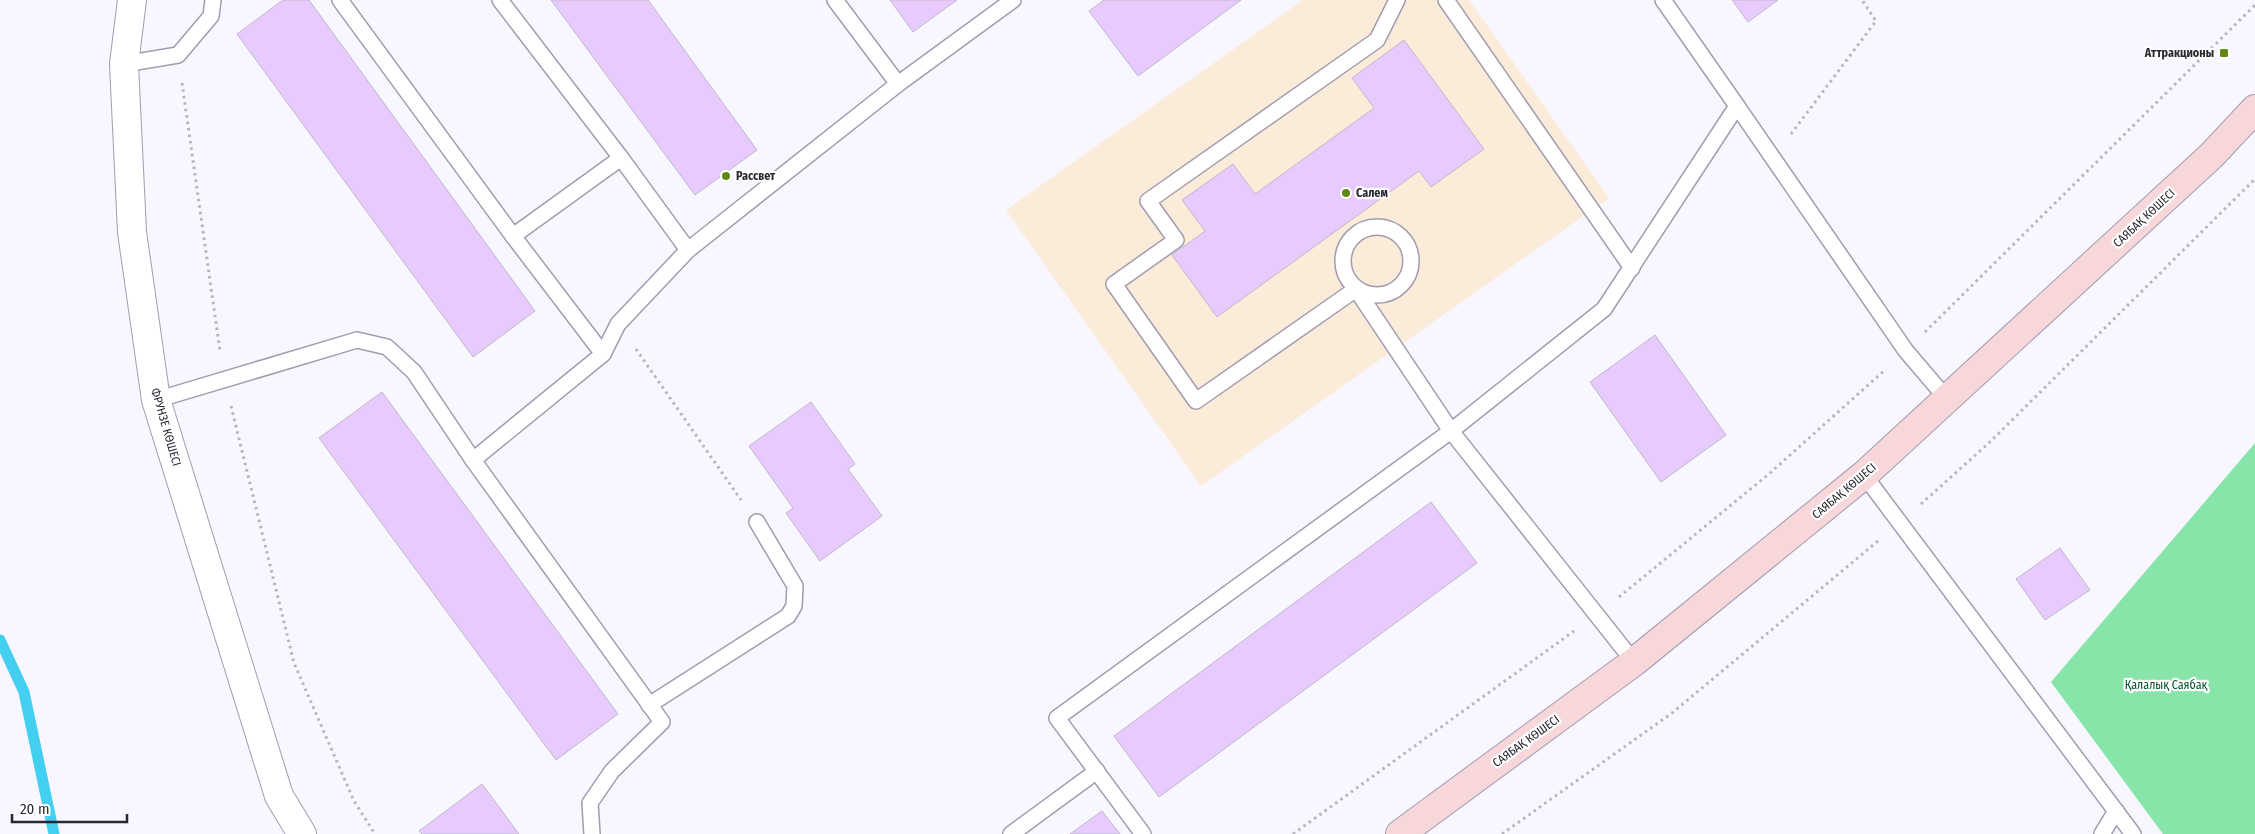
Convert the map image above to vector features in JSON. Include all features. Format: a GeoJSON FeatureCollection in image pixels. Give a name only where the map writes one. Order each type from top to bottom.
{"type":"FeatureCollection","features":[{"type":"Feature","properties":{"kind":"street","name":"ФРУНЗЕ КӨШЕСІ"},"geometry":{"type":"LineString","coordinates":[[132,0],[124,64],[132,232],[156,400],[279,796],[302,834]]}},
{"type":"Feature","properties":{"kind":"street","name":"САЯБАҚ КӨШЕСІ"},"geometry":{"type":"LineString","coordinates":[[1400,834],[1634,662],[1864,475],[2212,155],[2255,108]]}},
{"type":"Feature","properties":{"kind":"lane"},"geometry":{"type":"LineString","coordinates":[[124,64],[178,55],[212,16],[213,0]]}},
{"type":"Feature","properties":{"kind":"lane"},"geometry":{"type":"LineString","coordinates":[[340,0],[602,354]]}},
{"type":"Feature","properties":{"kind":"lane"},"geometry":{"type":"LineString","coordinates":[[500,0],[688,250]]}},
{"type":"Feature","properties":{"kind":"lane"},"geometry":{"type":"LineString","coordinates":[[835,0],[898,84]]}},
{"type":"Feature","properties":{"kind":"lane"},"geometry":{"type":"LineString","coordinates":[[473,460],[602,354],[618,324],[688,250],[898,84],[1013,0]]}},
{"type":"Feature","properties":{"kind":"lane"},"geometry":{"type":"LineString","coordinates":[[1356,289],[1196,401],[1114,284],[1176,240],[1148,201],[1377,40],[1397,0]]}},
{"type":"Feature","properties":{"kind":"lane"},"geometry":{"type":"LineString","coordinates":[[1446,0],[1632,268]]}},
{"type":"Feature","properties":{"kind":"lane"},"geometry":{"type":"LineString","coordinates":[[1663,0],[1774,157],[1906,351],[1947,399]]}},
{"type":"Feature","properties":{"kind":"lane"},"geometry":{"type":"LineString","coordinates":[[1143,834],[1057,718],[1451,431],[1604,310],[1737,106]]}},
{"type":"Feature","properties":{"kind":"lane"},"geometry":{"type":"LineString","coordinates":[[513,236],[620,158]]}},
{"type":"Feature","properties":{"kind":"lane"},"geometry":{"type":"LineString","coordinates":[[1356,289],[1372,296],[1391,294],[1405,282],[1412,266],[1410,248],[1399,233],[1382,226],[1364,228],[1349,239],[1342,256],[1345,274],[1451,431],[1634,662]]}},
{"type":"Feature","properties":{"kind":"lane"},"geometry":{"type":"LineString","coordinates":[[156,400],[357,340],[387,347],[414,372],[473,460],[662,722],[612,771],[590,803],[592,834]]}},
{"type":"Feature","properties":{"kind":"lane"},"geometry":{"type":"LineString","coordinates":[[1864,475],[2133,834]]}},
{"type":"Feature","properties":{"kind":"lane"},"geometry":{"type":"LineString","coordinates":[[649,705],[788,616],[794,606],[795,586],[757,522]]}},
{"type":"Feature","properties":{"kind":"lane"},"geometry":{"type":"LineString","coordinates":[[1011,834],[1097,771]]}},
{"type":"Feature","properties":{"kind":"lane"},"geometry":{"type":"LineString","coordinates":[[2102,834],[2116,811]]}},
{"type":"Feature","properties":{"kind":"path"},"geometry":{"type":"LineString","coordinates":[[1774,157],[1876,21],[1862,0]]}},
{"type":"Feature","properties":{"kind":"path"},"geometry":{"type":"LineString","coordinates":[[1293,834],[1596,614],[1770,473],[1906,351],[2255,5]]}},
{"type":"Feature","properties":{"kind":"path"},"geometry":{"type":"LineString","coordinates":[[178,55],[224,379],[294,663],[354,801],[375,834]]}},
{"type":"Feature","properties":{"kind":"path"},"geometry":{"type":"LineString","coordinates":[[618,324],[757,522]]}},
{"type":"Feature","properties":{"kind":"shaded area"},"geometry":{"type":"Polygon","coordinates":[[[1303,0],[1469,0],[1609,198],[1201,486],[1006,210],[1303,0]]]}},
{"type":"Feature","properties":{"kind":"green space","name":"Қалалық Саябақ"},"geometry":{"type":"Polygon","coordinates":[[[2255,443],[2255,834],[2163,834],[2051,682],[2255,443]]]}},
{"type":"Feature","properties":{"kind":"building"},"geometry":{"type":"Polygon","coordinates":[[[283,0],[309,0],[535,311],[473,357],[237,34],[283,0]]]}},
{"type":"Feature","properties":{"kind":"building"},"geometry":{"type":"Polygon","coordinates":[[[551,0],[648,0],[757,150],[695,195],[551,0]]]}},
{"type":"Feature","properties":{"kind":"building"},"geometry":{"type":"Polygon","coordinates":[[[890,0],[957,0],[913,32],[890,0]]]}},
{"type":"Feature","properties":{"kind":"building"},"geometry":{"type":"Polygon","coordinates":[[[1104,0],[1241,0],[1138,76],[1089,11],[1104,0]]]}},
{"type":"Feature","properties":{"kind":"building"},"geometry":{"type":"Polygon","coordinates":[[[1732,0],[1778,0],[1748,22],[1732,0]]]}},
{"type":"Feature","properties":{"kind":"building"},"geometry":{"type":"Polygon","coordinates":[[[1404,40],[1484,149],[1431,187],[1419,171],[1217,317],[1172,255],[1205,231],[1182,200],[1233,164],[1255,194],[1374,108],[1352,78],[1404,40]]]}},
{"type":"Feature","properties":{"kind":"building"},"geometry":{"type":"Polygon","coordinates":[[[1655,335],[1726,435],[1661,482],[1590,382],[1655,335]]]}},
{"type":"Feature","properties":{"kind":"building"},"geometry":{"type":"Polygon","coordinates":[[[382,392],[618,714],[556,760],[319,438],[382,392]]]}},
{"type":"Feature","properties":{"kind":"building"},"geometry":{"type":"Polygon","coordinates":[[[811,402],[855,464],[848,469],[882,516],[820,561],[786,513],[793,508],[749,446],[811,402]]]}},
{"type":"Feature","properties":{"kind":"building"},"geometry":{"type":"Polygon","coordinates":[[[1431,502],[1477,563],[1159,797],[1114,736],[1431,502]]]}},
{"type":"Feature","properties":{"kind":"building"},"geometry":{"type":"Polygon","coordinates":[[[2060,548],[2090,590],[2045,620],[2016,579],[2060,548]]]}},
{"type":"Feature","properties":{"kind":"building"},"geometry":{"type":"Polygon","coordinates":[[[482,784],[519,834],[422,834],[419,831],[482,784]]]}},
{"type":"Feature","properties":{"kind":"building"},"geometry":{"type":"Polygon","coordinates":[[[1102,811],[1120,834],[1070,834],[1102,811]]]}},
{"type":"Feature","properties":{"kind":"waterway"},"geometry":{"type":"LineString","coordinates":[[0,640],[24,692],[54,834]]}},
{"type":"Feature","properties":{"kind":"place","name":"Аттракционы"},"geometry":{"type":"Point","coordinates":[2224,53]}},
{"type":"Feature","properties":{"kind":"place","name":"Рассвет"},"geometry":{"type":"Point","coordinates":[726,176]}},
{"type":"Feature","properties":{"kind":"place","name":"Салем"},"geometry":{"type":"Point","coordinates":[1346,193]}}]}
